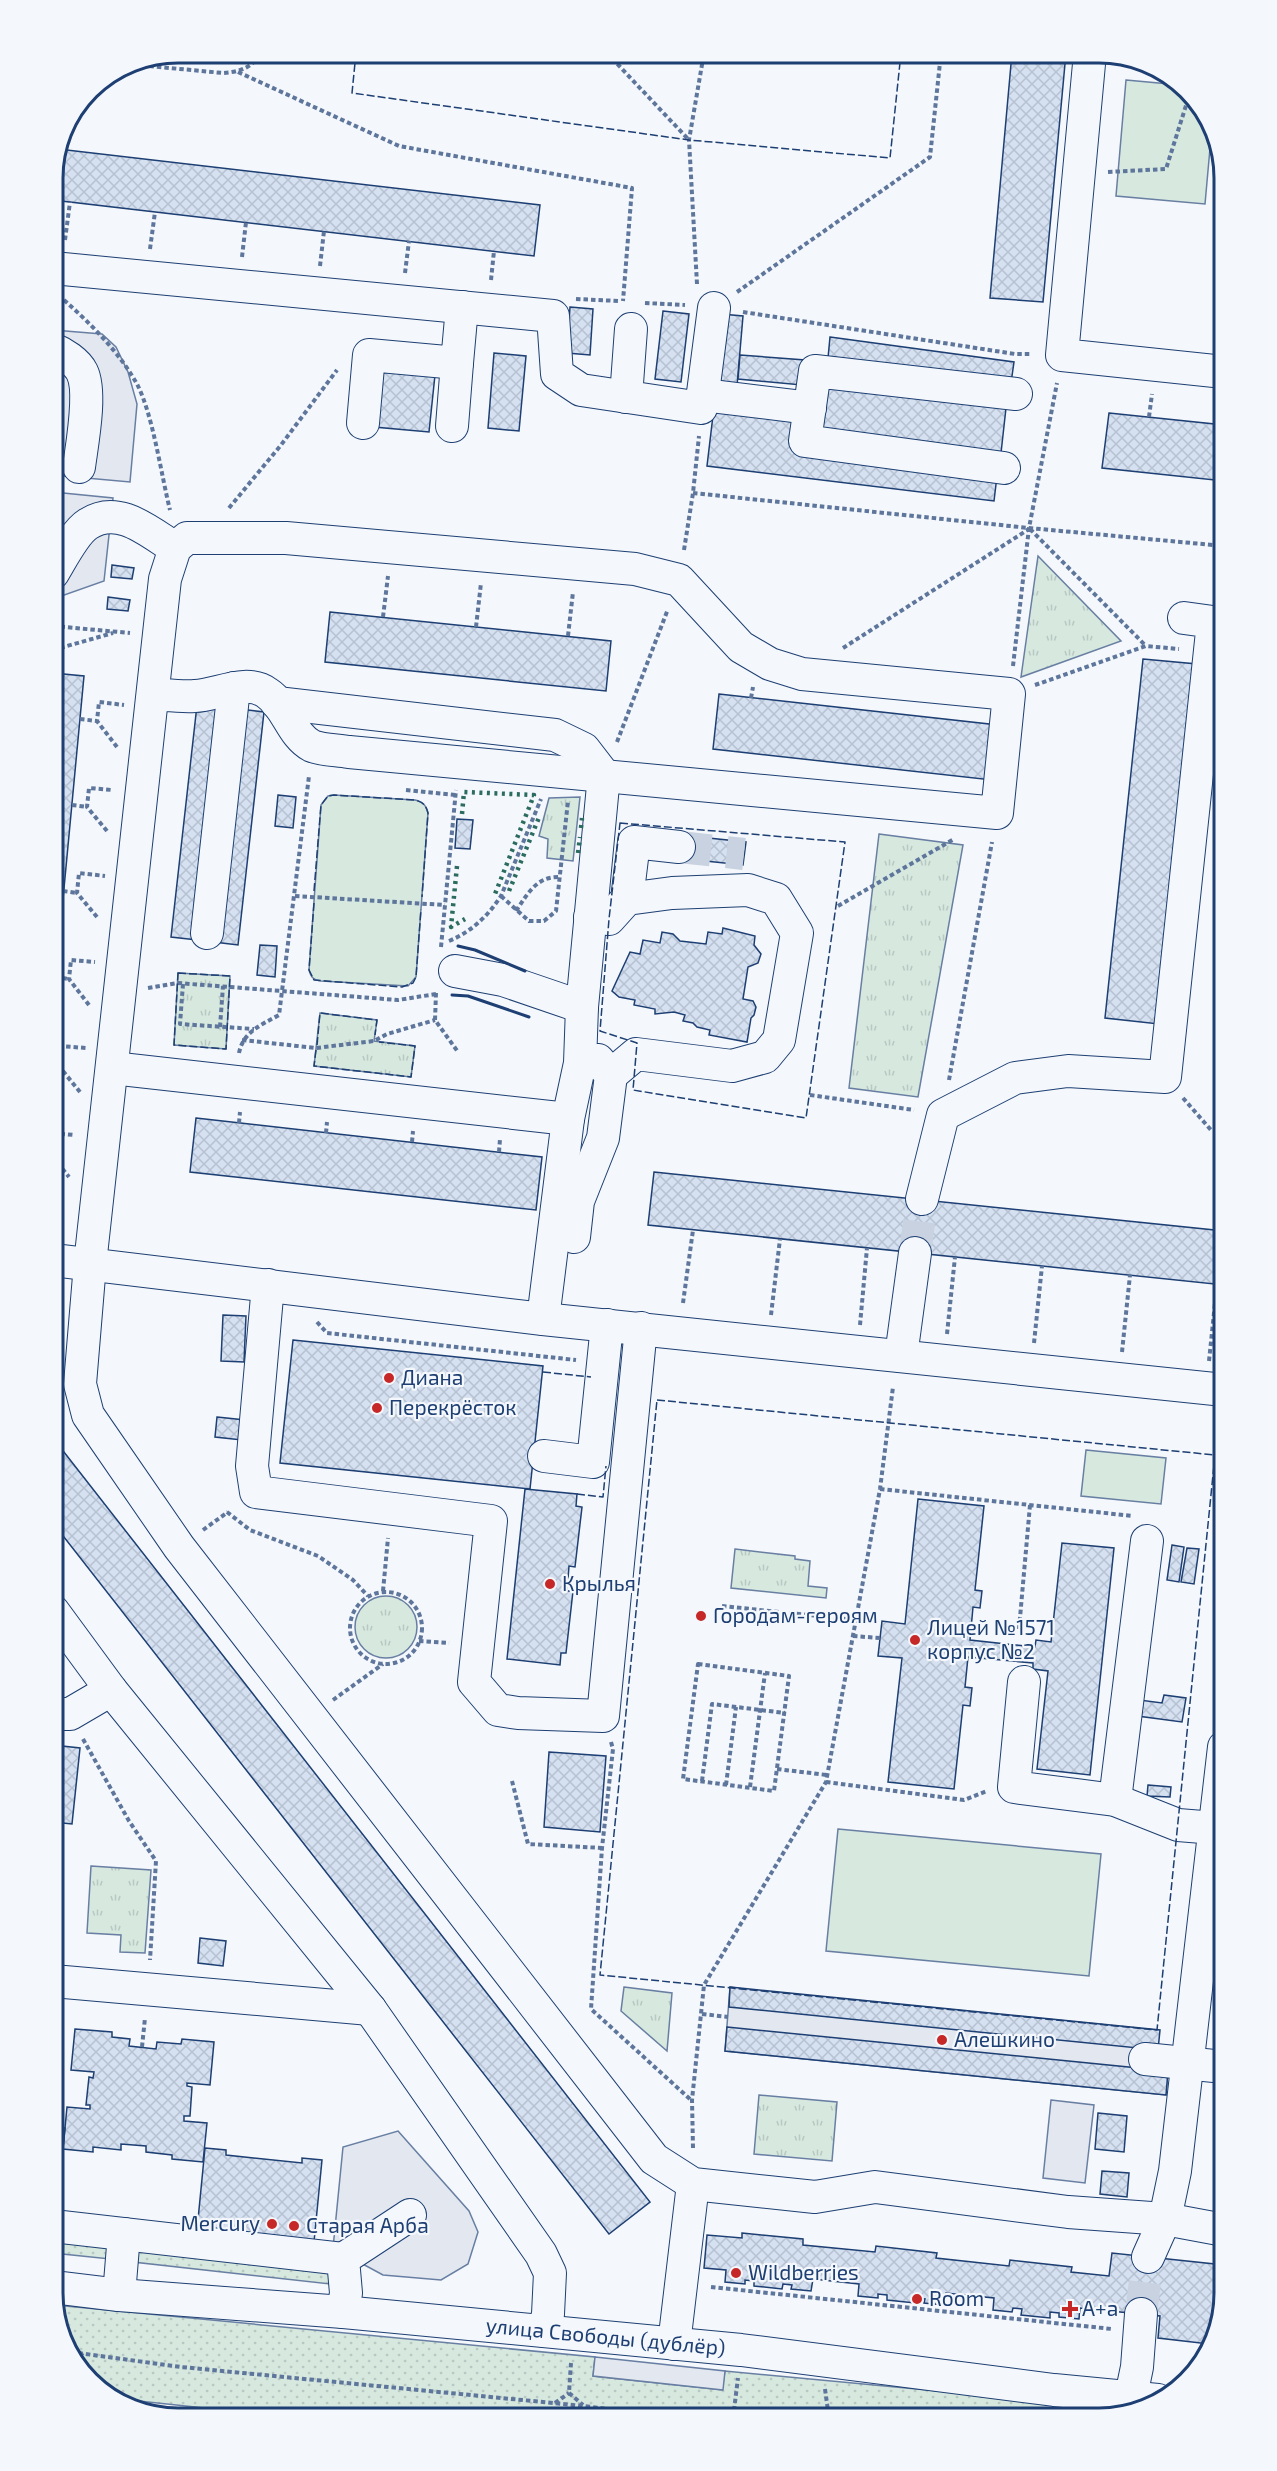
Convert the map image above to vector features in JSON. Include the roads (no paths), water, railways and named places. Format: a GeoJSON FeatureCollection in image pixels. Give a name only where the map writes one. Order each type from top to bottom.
{"type":"FeatureCollection","features":[{"type":"Feature","properties":{"kind":"street"},"geometry":{"type":"LineString","coordinates":[[1089,63],[1062,355],[1214,371]]}},
{"type":"Feature","properties":{"kind":"street"},"geometry":{"type":"LineString","coordinates":[[63,277],[147,276],[553,316],[557,374],[581,390],[626,397],[810,408]]}},
{"type":"Feature","properties":{"kind":"street"},"geometry":{"type":"LineString","coordinates":[[702,402],[706,301]]}},
{"type":"Feature","properties":{"kind":"street"},"geometry":{"type":"LineString","coordinates":[[452,426],[462,307]]}},
{"type":"Feature","properties":{"kind":"street"},"geometry":{"type":"LineString","coordinates":[[626,397],[627,315]]}},
{"type":"Feature","properties":{"kind":"street"},"geometry":{"type":"LineString","coordinates":[[63,354],[82,372],[86,397],[80,467]]}},
{"type":"Feature","properties":{"kind":"street"},"geometry":{"type":"LineString","coordinates":[[363,423],[369,355],[457,363]]}},
{"type":"Feature","properties":{"kind":"street"},"geometry":{"type":"LineString","coordinates":[[1004,468],[805,441],[815,371],[1016,394]]}},
{"type":"Feature","properties":{"kind":"street"},"geometry":{"type":"LineString","coordinates":[[63,559],[87,525],[112,515],[136,523],[175,548]]}},
{"type":"Feature","properties":{"kind":"street"},"geometry":{"type":"LineString","coordinates":[[153,694],[197,696],[234,688],[251,688],[267,692],[299,735],[313,746],[349,752],[459,762],[560,785],[604,775],[997,813],[1009,694],[802,674],[770,664],[741,647],[680,580],[635,569],[286,538],[205,536],[187,538],[175,548],[165,579],[90,1264],[80,1384],[88,1415],[179,1547],[654,2159],[693,2184],[815,2197],[875,2187],[1068,2212],[1165,2219],[1214,2228]]}},
{"type":"Feature","properties":{"kind":"street"},"geometry":{"type":"LineString","coordinates":[[922,1200],[943,1114],[1015,1078],[1068,1071],[1165,1077],[1202,631]]}},
{"type":"Feature","properties":{"kind":"street"},"geometry":{"type":"LineString","coordinates":[[207,933],[234,688]]}},
{"type":"Feature","properties":{"kind":"street"},"geometry":{"type":"LineString","coordinates":[[277,703],[555,735],[584,749],[604,775],[582,1007],[580,1063],[568,1119],[553,1320]]}},
{"type":"Feature","properties":{"kind":"street"},"geometry":{"type":"LineString","coordinates":[[590,917],[609,919],[627,899],[634,842],[679,847]]}},
{"type":"Feature","properties":{"kind":"street"},"geometry":{"type":"LineString","coordinates":[[553,1320],[578,1201],[603,1138],[611,1075],[636,1054],[732,1066],[765,1057],[779,1040],[797,933],[776,899],[748,890],[672,893],[627,899]]}},
{"type":"Feature","properties":{"kind":"street"},"geometry":{"type":"LineString","coordinates":[[442,969],[503,980],[582,1007]]}},
{"type":"Feature","properties":{"kind":"street"},"geometry":{"type":"LineString","coordinates":[[581,1042],[611,1075]]}},
{"type":"Feature","properties":{"kind":"street"},"geometry":{"type":"LineString","coordinates":[[112,1068],[568,1119]]}},
{"type":"Feature","properties":{"kind":"street"},"geometry":{"type":"LineString","coordinates":[[901,1356],[915,1253]]}},
{"type":"Feature","properties":{"kind":"street"},"geometry":{"type":"LineString","coordinates":[[63,1261],[553,1320],[901,1356],[1214,1379]]}},
{"type":"Feature","properties":{"kind":"street"},"geometry":{"type":"LineString","coordinates":[[268,1284],[252,1467],[256,1492],[491,1521],[474,1682],[498,1710],[518,1713],[603,1716],[641,1328]]}},
{"type":"Feature","properties":{"kind":"street"},"geometry":{"type":"LineString","coordinates":[[544,1456],[593,1462],[607,1325]]}},
{"type":"Feature","properties":{"kind":"street"},"geometry":{"type":"LineString","coordinates":[[1115,1800],[1147,1540]]}},
{"type":"Feature","properties":{"kind":"street"},"geometry":{"type":"LineString","coordinates":[[63,1625],[111,1690],[370,2009],[541,2254],[550,2272],[548,2314],[544,2331]]}},
{"type":"Feature","properties":{"kind":"street"},"geometry":{"type":"LineString","coordinates":[[1024,1682],[1014,1787],[1115,1800],[1178,1825],[1214,1828]]}},
{"type":"Feature","properties":{"kind":"street"},"geometry":{"type":"LineString","coordinates":[[63,1713],[111,1690]]}},
{"type":"Feature","properties":{"kind":"street"},"geometry":{"type":"LineString","coordinates":[[1148,2257],[1165,2219],[1175,2171],[1214,1887]]}},
{"type":"Feature","properties":{"kind":"street"},"geometry":{"type":"LineString","coordinates":[[63,1982],[370,2009]]}},
{"type":"Feature","properties":{"kind":"street"},"geometry":{"type":"LineString","coordinates":[[1145,2059],[1214,2066]]}},
{"type":"Feature","properties":{"kind":"street"},"geometry":{"type":"LineString","coordinates":[[674,2344],[693,2184]]}},
{"type":"Feature","properties":{"kind":"street"},"geometry":{"type":"LineString","coordinates":[[63,2227],[343,2259],[410,2215]]}},
{"type":"Feature","properties":{"kind":"street"},"geometry":{"type":"LineString","coordinates":[[119,2295],[124,2234]]}},
{"type":"Feature","properties":{"kind":"street"},"geometry":{"type":"LineString","coordinates":[[343,2259],[346,2293],[343,2312]]}},
{"type":"Feature","properties":{"kind":"street","name":"улица Свободы (дублёр)"},"geometry":{"type":"LineString","coordinates":[[63,2288],[741,2350],[1054,2390],[1144,2398]]}},
{"type":"Feature","properties":{"kind":"street"},"geometry":{"type":"LineString","coordinates":[[1141,2323],[1137,2367],[1144,2398]]}},
{"type":"Feature","properties":{"kind":"tunnel"},"geometry":{"type":"LineString","coordinates":[[679,847],[744,854]]}},
{"type":"Feature","properties":{"kind":"tunnel"},"geometry":{"type":"LineString","coordinates":[[915,1253],[922,1199]]}},
{"type":"Feature","properties":{"kind":"tunnel"},"geometry":{"type":"LineString","coordinates":[[1141,2314],[1148,2257]]}},
{"type":"Feature","properties":{"kind":"place","name":"Диана"},"geometry":{"type":"Point","coordinates":[389,1378]}},
{"type":"Feature","properties":{"kind":"place","name":"Перекрёсток"},"geometry":{"type":"Point","coordinates":[377,1408]}},
{"type":"Feature","properties":{"kind":"place","name":"Крылья"},"geometry":{"type":"Point","coordinates":[550,1584]}},
{"type":"Feature","properties":{"kind":"place","name":"Городам-героям"},"geometry":{"type":"Point","coordinates":[701,1616]}},
{"type":"Feature","properties":{"kind":"place","name":"Лицей №1571 корпус №2"},"geometry":{"type":"Point","coordinates":[915,1640]}},
{"type":"Feature","properties":{"kind":"place","name":"Алешкино"},"geometry":{"type":"Point","coordinates":[942,2040]}},
{"type":"Feature","properties":{"kind":"place","name":"Mercury"},"geometry":{"type":"Point","coordinates":[272,2224]}},
{"type":"Feature","properties":{"kind":"place","name":"Старая Арба"},"geometry":{"type":"Point","coordinates":[294,2226]}},
{"type":"Feature","properties":{"kind":"place","name":"Wildberries"},"geometry":{"type":"Point","coordinates":[736,2273]}},
{"type":"Feature","properties":{"kind":"place","name":"Room"},"geometry":{"type":"Point","coordinates":[917,2299]}},
{"type":"Feature","properties":{"kind":"place","name":"А+а"},"geometry":{"type":"Point","coordinates":[1070,2309]}}]}
